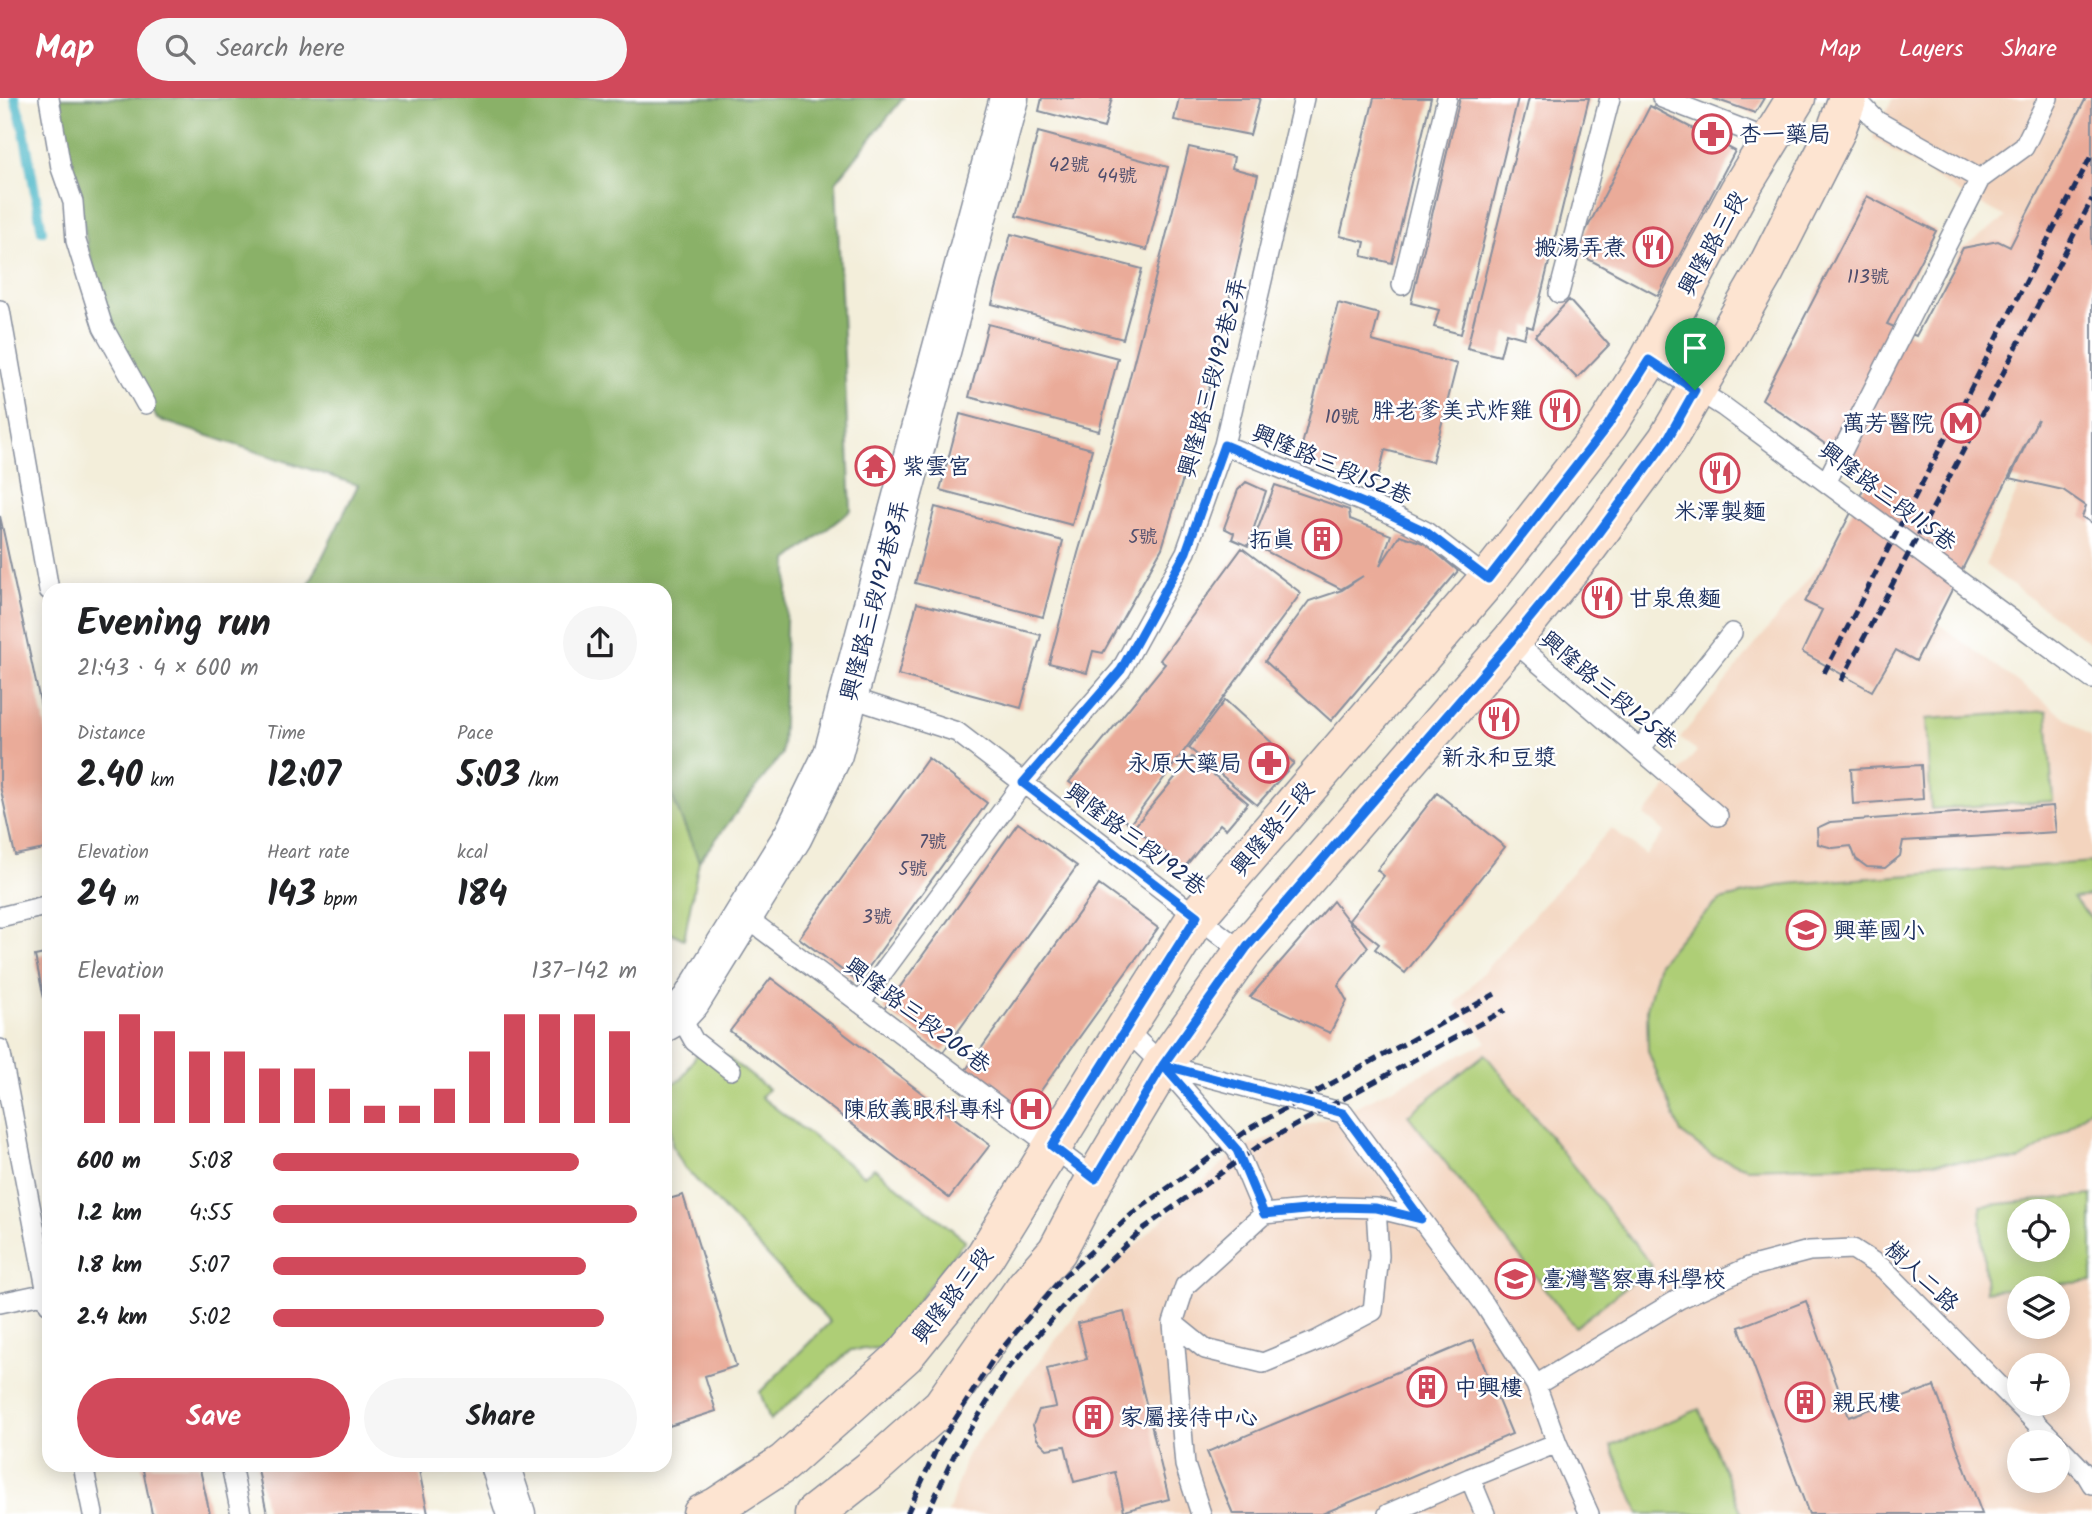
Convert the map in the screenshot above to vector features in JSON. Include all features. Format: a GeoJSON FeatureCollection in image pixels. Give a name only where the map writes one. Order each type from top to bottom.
{"type":"FeatureCollection","features":[{"type":"Feature","properties":{"kind":"main road","name":"興隆路三段"},"geometry":{"type":"LineString","coordinates":[[702,1514],[784,1463],[905,1355],[985,1256],[1197,916],[1488,579],[1608,425],[1649,360],[1740,191],[1796,98]]}},
{"type":"Feature","properties":{"kind":"main road"},"geometry":{"type":"LineString","coordinates":[[814,1514],[869,1471],[942,1406],[1026,1286],[1058,1251],[1095,1179],[1163,1065],[1243,952],[1512,640],[1588,547],[1667,440],[1765,271],[1835,132],[1848,98]]}},
{"type":"Feature","properties":{"kind":"street","name":"興隆路三段192巷8弄"},"geometry":{"type":"LineString","coordinates":[[672,1018],[691,1001],[793,836],[813,800],[833,754],[1009,98]]}},
{"type":"Feature","properties":{"kind":"street"},"geometry":{"type":"LineString","coordinates":[[502,1472],[516,1514]]}},
{"type":"Feature","properties":{"kind":"lane"},"geometry":{"type":"LineString","coordinates":[[49,98],[61,169],[73,202],[76,241],[103,327],[146,404]]}},
{"type":"Feature","properties":{"kind":"lane","name":"興隆路三段192巷2弄"},"geometry":{"type":"LineString","coordinates":[[860,1003],[1023,783],[1121,670],[1186,552],[1224,445],[1304,98]]}},
{"type":"Feature","properties":{"kind":"lane"},"geometry":{"type":"LineString","coordinates":[[1402,285],[1447,98]]}},
{"type":"Feature","properties":{"kind":"lane"},"geometry":{"type":"LineString","coordinates":[[1559,293],[1610,98]]}},
{"type":"Feature","properties":{"kind":"lane"},"geometry":{"type":"LineString","coordinates":[[1662,98],[1771,140]]}},
{"type":"Feature","properties":{"kind":"lane"},"geometry":{"type":"LineString","coordinates":[[1855,98],[1877,121],[1980,179]]}},
{"type":"Feature","properties":{"kind":"lane"},"geometry":{"type":"LineString","coordinates":[[1827,481],[1980,179],[2024,146],[2048,98]]}},
{"type":"Feature","properties":{"kind":"lane"},"geometry":{"type":"LineString","coordinates":[[0,310],[48,583]]}},
{"type":"Feature","properties":{"kind":"lane","name":"興隆路三段115巷"},"geometry":{"type":"LineString","coordinates":[[1649,360],[1724,407],[1827,481],[2092,679]]}},
{"type":"Feature","properties":{"kind":"lane","name":"興隆路三段152巷"},"geometry":{"type":"LineString","coordinates":[[1224,445],[1425,531],[1488,579]]}},
{"type":"Feature","properties":{"kind":"lane"},"geometry":{"type":"LineString","coordinates":[[1640,750],[1732,633]]}},
{"type":"Feature","properties":{"kind":"lane","name":"興隆路三段125巷"},"geometry":{"type":"LineString","coordinates":[[1512,640],[1718,816]]}},
{"type":"Feature","properties":{"kind":"lane","name":"興隆路三段192巷"},"geometry":{"type":"LineString","coordinates":[[849,697],[957,732],[1243,952]]}},
{"type":"Feature","properties":{"kind":"lane"},"geometry":{"type":"LineString","coordinates":[[0,917],[42,907]]}},
{"type":"Feature","properties":{"kind":"lane","name":"興隆路三段206巷"},"geometry":{"type":"LineString","coordinates":[[744,916],[1095,1179]]}},
{"type":"Feature","properties":{"kind":"lane"},"geometry":{"type":"LineString","coordinates":[[672,1018],[694,1041],[731,1070]]}},
{"type":"Feature","properties":{"kind":"lane"},"geometry":{"type":"LineString","coordinates":[[1125,1029],[1163,1065],[1237,1150],[1264,1214]]}},
{"type":"Feature","properties":{"kind":"lane"},"geometry":{"type":"LineString","coordinates":[[0,1049],[42,1268]]}},
{"type":"Feature","properties":{"kind":"lane"},"geometry":{"type":"LineString","coordinates":[[1163,1065],[1343,1113],[1485,1305],[1536,1385],[1557,1443],[1589,1514]]}},
{"type":"Feature","properties":{"kind":"lane"},"geometry":{"type":"LineString","coordinates":[[1201,1514],[1185,1465],[1173,1323],[1185,1286],[1264,1214],[1337,1207],[1376,1208],[1421,1219]]}},
{"type":"Feature","properties":{"kind":"lane"},"geometry":{"type":"LineString","coordinates":[[1173,1323],[1205,1349],[1263,1363],[1316,1341],[1373,1311],[1380,1255],[1376,1208]]}},
{"type":"Feature","properties":{"kind":"lane","name":"樹人二路"},"geometry":{"type":"LineString","coordinates":[[1536,1385],[1679,1299],[1749,1267],[1809,1251],[1853,1249],[1884,1269],[2042,1430]]}},
{"type":"Feature","properties":{"kind":"lane"},"geometry":{"type":"LineString","coordinates":[[0,1303],[42,1300]]}},
{"type":"Feature","properties":{"kind":"lane"},"geometry":{"type":"LineString","coordinates":[[1388,1514],[1557,1443]]}},
{"type":"Feature","properties":{"kind":"lane","name":"樹人二路"},"geometry":{"type":"LineString","coordinates":[[2070,1458],[2092,1484]]}},
{"type":"Feature","properties":{"kind":"lane"},"geometry":{"type":"LineString","coordinates":[[84,1472],[93,1514]]}},
{"type":"Feature","properties":{"kind":"lane"},"geometry":{"type":"LineString","coordinates":[[232,1472],[241,1514]]}},
{"type":"Feature","properties":{"kind":"lane"},"geometry":{"type":"LineString","coordinates":[[1470,1478],[1485,1514]]}},
{"type":"Feature","properties":{"kind":"shaded area"},"geometry":{"type":"Polygon","coordinates":[[[1893,98],[2092,98],[2092,296],[1998,241],[1963,248],[2006,217],[1958,192],[1873,138],[1893,98]]]}},
{"type":"Feature","properties":{"kind":"shaded area"},"geometry":{"type":"Polygon","coordinates":[[[2092,318],[2092,644],[1985,565],[2092,318]]]}},
{"type":"Feature","properties":{"kind":"shaded area"},"geometry":{"type":"Polygon","coordinates":[[[1834,547],[2092,737],[2092,1514],[948,1514],[967,1454],[1112,1267],[1237,1150],[1343,1113],[1487,1042],[1455,1004],[1611,828],[1646,855],[1665,832],[1644,815],[1697,751],[1680,738],[1834,547]]]}},
{"type":"Feature","properties":{"kind":"green space"},"geometry":{"type":"Polygon","coordinates":[[[60,98],[903,98],[836,182],[851,510],[788,560],[782,754],[699,861],[672,796],[672,583],[309,583],[358,485],[157,419],[119,341],[100,291],[87,244],[77,186],[65,152],[60,98]]]}},
{"type":"Feature","properties":{"kind":"green space"},"geometry":{"type":"Polygon","coordinates":[[[2047,711],[2053,801],[1931,809],[1926,719],[2047,711]]]}},
{"type":"Feature","properties":{"kind":"green space"},"geometry":{"type":"Polygon","coordinates":[[[672,796],[699,861],[684,939],[672,933],[672,796]]]}},
{"type":"Feature","properties":{"kind":"green space"},"geometry":{"type":"Polygon","coordinates":[[[2092,862],[2092,896],[2073,898],[2092,919],[2092,1107],[2068,1129],[2020,1160],[1747,1168],[1711,1155],[1681,1133],[1648,1051],[1647,1008],[1659,963],[1685,932],[1720,900],[1787,884],[2092,862]]]}},
{"type":"Feature","properties":{"kind":"green space"},"geometry":{"type":"Polygon","coordinates":[[[705,1040],[768,1089],[761,1097],[864,1176],[874,1168],[965,1240],[881,1348],[851,1350],[770,1420],[760,1392],[830,1322],[684,1167],[672,1145],[672,1084],[682,1079],[705,1040]]]}},
{"type":"Feature","properties":{"kind":"green space"},"geometry":{"type":"Polygon","coordinates":[[[1485,1054],[1652,1266],[1575,1327],[1408,1115],[1485,1054]]]}},
{"type":"Feature","properties":{"kind":"green space"},"geometry":{"type":"Polygon","coordinates":[[[2092,1195],[2092,1281],[2070,1283],[2070,1276],[2007,1276],[2007,1289],[1986,1291],[1980,1206],[2007,1203],[2007,1262],[2070,1262],[2070,1199],[2051,1199],[2092,1195]]]}},
{"type":"Feature","properties":{"kind":"green space"},"geometry":{"type":"Polygon","coordinates":[[[1699,1409],[1742,1514],[1639,1514],[1611,1446],[1699,1409]]]}},
{"type":"Feature","properties":{"kind":"building"},"geometry":{"type":"Polygon","coordinates":[[[1042,98],[1112,98],[1104,128],[1039,111],[1042,98]]]}},
{"type":"Feature","properties":{"kind":"building"},"geometry":{"type":"Polygon","coordinates":[[[1179,98],[1260,98],[1250,135],[1174,120],[1179,98]]]}},
{"type":"Feature","properties":{"kind":"building"},"geometry":{"type":"Polygon","coordinates":[[[1374,98],[1431,98],[1392,263],[1362,256],[1365,242],[1340,236],[1374,98]]]}},
{"type":"Feature","properties":{"kind":"building"},"geometry":{"type":"Polygon","coordinates":[[[1460,98],[1518,98],[1461,334],[1434,327],[1439,310],[1411,303],[1460,98]]]}},
{"type":"Feature","properties":{"kind":"building"},"geometry":{"type":"Polygon","coordinates":[[[1529,98],[1589,98],[1533,328],[1527,326],[1524,338],[1506,333],[1500,356],[1467,348],[1529,98]]]}},
{"type":"Feature","properties":{"kind":"building"},"geometry":{"type":"Polygon","coordinates":[[[1712,98],[1764,98],[1755,113],[1712,98]]]}},
{"type":"Feature","properties":{"kind":"building"},"geometry":{"type":"Polygon","coordinates":[[[2086,98],[2092,98],[2092,523],[2082,517],[2086,506],[2063,490],[2010,478],[2038,419],[1916,661],[1896,650],[1872,691],[1802,652],[1822,610],[1805,602],[1870,476],[1762,399],[1867,196],[1936,231],[1887,324],[1916,336],[1963,248],[1998,241],[2010,247],[2086,98]]]}},
{"type":"Feature","properties":{"kind":"building"},"geometry":{"type":"Polygon","coordinates":[[[1650,106],[1735,151],[1658,296],[1575,252],[1650,106]]]}},
{"type":"Feature","properties":{"kind":"building"},"geometry":{"type":"Polygon","coordinates":[[[1038,132],[1168,167],[1147,250],[1016,216],[1038,132]]]}},
{"type":"Feature","properties":{"kind":"building"},"geometry":{"type":"Polygon","coordinates":[[[1189,147],[1234,157],[1232,168],[1258,175],[1203,413],[1162,548],[1103,653],[1093,651],[1087,673],[1049,663],[1078,553],[1126,392],[1189,147]]]}},
{"type":"Feature","properties":{"kind":"building"},"geometry":{"type":"Polygon","coordinates":[[[1011,234],[1142,269],[1123,339],[992,304],[1011,234]]]}},
{"type":"Feature","properties":{"kind":"building"},"geometry":{"type":"Polygon","coordinates":[[[1569,300],[1609,345],[1577,378],[1535,336],[1569,300]]]}},
{"type":"Feature","properties":{"kind":"building"},"geometry":{"type":"Polygon","coordinates":[[[1338,303],[1379,314],[1372,341],[1457,364],[1432,462],[1385,450],[1377,482],[1298,461],[1338,303]]]}},
{"type":"Feature","properties":{"kind":"building"},"geometry":{"type":"Polygon","coordinates":[[[988,324],[1118,358],[1099,431],[969,397],[988,324]]]}},
{"type":"Feature","properties":{"kind":"building"},"geometry":{"type":"Polygon","coordinates":[[[960,414],[1092,449],[1072,525],[940,490],[960,414]]]}},
{"type":"Feature","properties":{"kind":"building"},"geometry":{"type":"Polygon","coordinates":[[[1246,482],[1266,491],[1248,546],[1232,539],[1234,533],[1224,528],[1238,490],[1246,482]]]}},
{"type":"Feature","properties":{"kind":"building"},"geometry":{"type":"Polygon","coordinates":[[[1275,485],[1349,510],[1350,519],[1391,535],[1380,566],[1400,535],[1426,544],[1458,571],[1331,721],[1265,661],[1309,601],[1342,590],[1363,576],[1341,589],[1252,544],[1275,485]]]}},
{"type":"Feature","properties":{"kind":"building"},"geometry":{"type":"Polygon","coordinates":[[[935,507],[1063,541],[1043,617],[915,583],[935,507]]]}},
{"type":"Feature","properties":{"kind":"building"},"geometry":{"type":"Polygon","coordinates":[[[0,516],[42,711],[42,849],[15,855],[0,786],[0,516]]]}},
{"type":"Feature","properties":{"kind":"building"},"geometry":{"type":"Polygon","coordinates":[[[1242,548],[1301,593],[1130,824],[1069,782],[1165,664],[1160,660],[1242,548]]]}},
{"type":"Feature","properties":{"kind":"building"},"geometry":{"type":"Polygon","coordinates":[[[917,603],[1041,635],[1021,708],[898,675],[917,603]]]}},
{"type":"Feature","properties":{"kind":"building"},"geometry":{"type":"Polygon","coordinates":[[[1225,700],[1294,763],[1257,805],[1189,748],[1225,700]]]}},
{"type":"Feature","properties":{"kind":"building"},"geometry":{"type":"Polygon","coordinates":[[[1192,757],[1248,803],[1226,829],[1220,824],[1184,868],[1134,827],[1192,757]]]}},
{"type":"Feature","properties":{"kind":"building"},"geometry":{"type":"Polygon","coordinates":[[[928,758],[987,803],[858,982],[799,938],[928,758]]]}},
{"type":"Feature","properties":{"kind":"building"},"geometry":{"type":"Polygon","coordinates":[[[1921,765],[1923,799],[1853,804],[1851,769],[1921,765]]]}},
{"type":"Feature","properties":{"kind":"building"},"geometry":{"type":"Polygon","coordinates":[[[1437,793],[1505,847],[1405,973],[1375,949],[1379,944],[1349,920],[1384,876],[1377,870],[1437,793]]]}},
{"type":"Feature","properties":{"kind":"building"},"geometry":{"type":"Polygon","coordinates":[[[2053,806],[2056,832],[1903,841],[1900,856],[1885,868],[1867,867],[1856,859],[1851,846],[1833,848],[1818,844],[1817,828],[1830,822],[2053,806]]]}},
{"type":"Feature","properties":{"kind":"building"},"geometry":{"type":"Polygon","coordinates":[[[1018,823],[1077,866],[943,1052],[884,1009],[1018,823]]]}},
{"type":"Feature","properties":{"kind":"building"},"geometry":{"type":"Polygon","coordinates":[[[1099,885],[1158,928],[1024,1114],[965,1071],[1099,885]]]}},
{"type":"Feature","properties":{"kind":"building"},"geometry":{"type":"Polygon","coordinates":[[[1333,901],[1368,947],[1338,985],[1347,1001],[1330,1033],[1250,997],[1333,901]]]}},
{"type":"Feature","properties":{"kind":"building"},"geometry":{"type":"Polygon","coordinates":[[[42,954],[42,989],[35,956],[42,954]]]}},
{"type":"Feature","properties":{"kind":"building"},"geometry":{"type":"Polygon","coordinates":[[[771,978],[990,1145],[949,1198],[730,1031],[771,978]]]}},
{"type":"Feature","properties":{"kind":"building"},"geometry":{"type":"Polygon","coordinates":[[[683,1195],[736,1366],[705,1376],[716,1411],[672,1425],[672,1198],[683,1195]]]}},
{"type":"Feature","properties":{"kind":"building","name":"親民樓"},"geometry":{"type":"Polygon","coordinates":[[[1806,1301],[1849,1417],[1934,1386],[1982,1514],[1809,1514],[1739,1327],[1806,1301]]]}},
{"type":"Feature","properties":{"kind":"building","name":"家屬接待中心"},"geometry":{"type":"Polygon","coordinates":[[[1124,1312],[1169,1499],[1124,1511],[1115,1472],[1074,1482],[1065,1446],[1047,1449],[1037,1439],[1033,1425],[1039,1410],[1056,1407],[1047,1369],[1087,1359],[1078,1323],[1124,1312]]]}},
{"type":"Feature","properties":{"kind":"building","name":"中興樓"},"geometry":{"type":"Polygon","coordinates":[[[1473,1340],[1512,1434],[1322,1514],[1233,1514],[1207,1452],[1473,1340]]]}},
{"type":"Feature","properties":{"kind":"building"},"geometry":{"type":"Polygon","coordinates":[[[143,1472],[201,1472],[210,1514],[152,1514],[143,1472]]]}},
{"type":"Feature","properties":{"kind":"building"},"geometry":{"type":"Polygon","coordinates":[[[258,1472],[419,1472],[428,1514],[267,1514],[258,1472]]]}},
{"type":"Feature","properties":{"kind":"waterway"},"geometry":{"type":"LineString","coordinates":[[15,98],[24,131],[42,231]]}},
{"type":"Feature","properties":{"kind":"railway"},"geometry":{"type":"LineString","coordinates":[[1824,673],[2092,154]]}},
{"type":"Feature","properties":{"kind":"railway"},"geometry":{"type":"LineString","coordinates":[[1841,681],[1971,436],[2092,199]]}},
{"type":"Feature","properties":{"kind":"railway"},"geometry":{"type":"LineString","coordinates":[[907,1514],[938,1446],[994,1358],[1061,1279],[1132,1214],[1252,1127],[1495,994]]}},
{"type":"Feature","properties":{"kind":"railway"},"geometry":{"type":"LineString","coordinates":[[927,1514],[954,1455],[1008,1369],[1073,1295],[1144,1228],[1263,1143],[1505,1010]]}},
{"type":"Feature","properties":{"kind":"place","name":"杏一藥局"},"geometry":{"type":"Point","coordinates":[1712,134]}},
{"type":"Feature","properties":{"kind":"place","name":"搬湯弄煮"},"geometry":{"type":"Point","coordinates":[1653,247]}},
{"type":"Feature","properties":{"kind":"place","name":"胖老爹美式炸雞"},"geometry":{"type":"Point","coordinates":[1560,410]}},
{"type":"Feature","properties":{"kind":"place","name":"萬芳醫院"},"geometry":{"type":"Point","coordinates":[1961,423]}},
{"type":"Feature","properties":{"kind":"place","name":"紫雲宮"},"geometry":{"type":"Point","coordinates":[875,466]}},
{"type":"Feature","properties":{"kind":"place","name":"米澤製麵"},"geometry":{"type":"Point","coordinates":[1720,473]}},
{"type":"Feature","properties":{"kind":"place","name":"拓真"},"geometry":{"type":"Point","coordinates":[1322,539]}},
{"type":"Feature","properties":{"kind":"place","name":"甘泉魚麵"},"geometry":{"type":"Point","coordinates":[1602,598]}},
{"type":"Feature","properties":{"kind":"place","name":"新永和豆漿"},"geometry":{"type":"Point","coordinates":[1499,719]}},
{"type":"Feature","properties":{"kind":"place","name":"永原大藥局"},"geometry":{"type":"Point","coordinates":[1269,763]}},
{"type":"Feature","properties":{"kind":"place","name":"興華國小"},"geometry":{"type":"Point","coordinates":[1806,930]}},
{"type":"Feature","properties":{"kind":"place","name":"陳啟義眼科專科"},"geometry":{"type":"Point","coordinates":[1031,1109]}},
{"type":"Feature","properties":{"kind":"place","name":"臺灣警察專科學校"},"geometry":{"type":"Point","coordinates":[1515,1279]}},
{"type":"Feature","properties":{"kind":"place","name":"中興樓"},"geometry":{"type":"Point","coordinates":[1427,1387]}},
{"type":"Feature","properties":{"kind":"place","name":"親民樓"},"geometry":{"type":"Point","coordinates":[1805,1402]}},
{"type":"Feature","properties":{"kind":"place","name":"家屬接待中心"},"geometry":{"type":"Point","coordinates":[1093,1417]}},
{"type":"Feature","properties":{"kind":"route"},"geometry":{"type":"LineString","coordinates":[[1695,390],[1649,360],[1608,425],[1488,579],[1425,531],[1224,445],[1186,552],[1121,670],[1023,783],[1197,916],[1052,1146],[1095,1179],[1163,1065],[1343,1113],[1421,1219],[1376,1208],[1337,1207],[1264,1214],[1237,1150],[1163,1065],[1247,947],[1512,640],[1588,547],[1667,440],[1695,390]]}}]}
